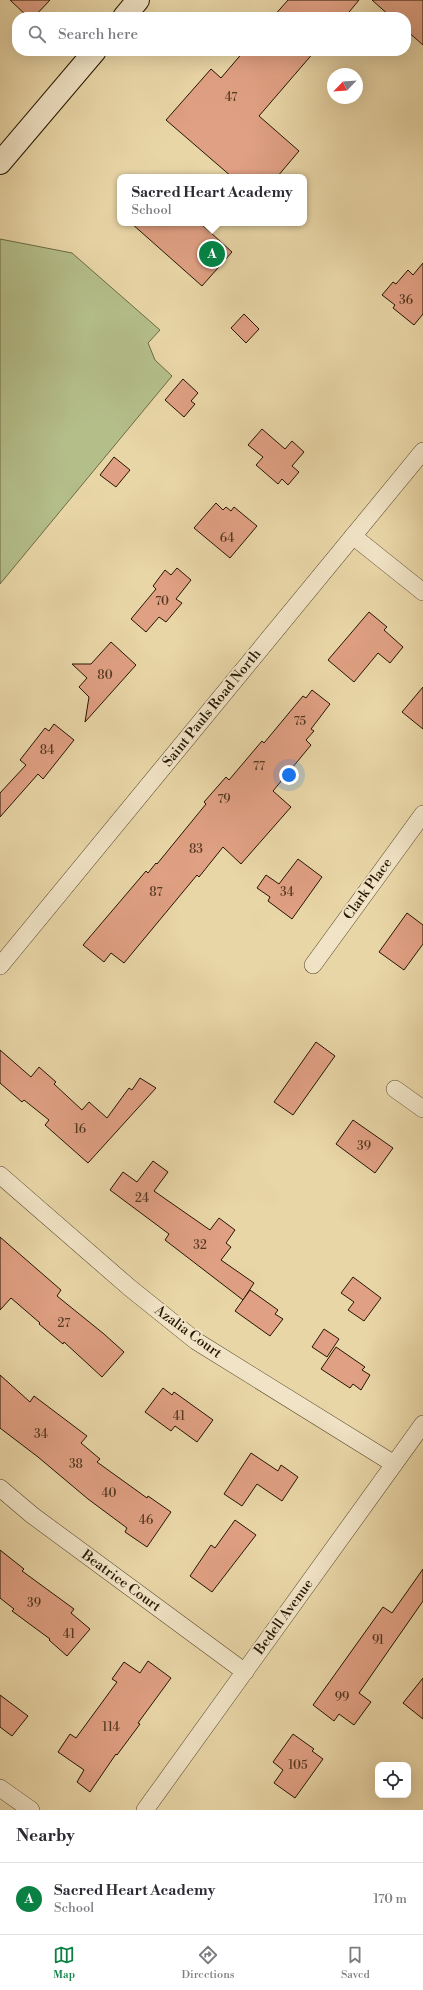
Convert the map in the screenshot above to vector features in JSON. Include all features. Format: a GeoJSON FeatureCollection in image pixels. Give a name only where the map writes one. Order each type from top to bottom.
{"type":"FeatureCollection","features":[{"type":"Feature","properties":{"kind":"street"},"geometry":{"type":"LineString","coordinates":[[128,12],[138,0]]}},
{"type":"Feature","properties":{"kind":"street"},"geometry":{"type":"LineString","coordinates":[[0,163],[91,56]]}},
{"type":"Feature","properties":{"kind":"street","name":"Saint Pauls Road North"},"geometry":{"type":"LineString","coordinates":[[0,966],[423,451]]}},
{"type":"Feature","properties":{"kind":"street"},"geometry":{"type":"LineString","coordinates":[[353,536],[423,592]]}},
{"type":"Feature","properties":{"kind":"street","name":"Clark Place"},"geometry":{"type":"LineString","coordinates":[[313,964],[423,814]]}},
{"type":"Feature","properties":{"kind":"street"},"geometry":{"type":"LineString","coordinates":[[395,1089],[423,1109]]}},
{"type":"Feature","properties":{"kind":"street","name":"Azalia Court"},"geometry":{"type":"LineString","coordinates":[[0,1175],[130,1288],[196,1341],[394,1464]]}},
{"type":"Feature","properties":{"kind":"street","name":"Bedell Avenue"},"geometry":{"type":"LineString","coordinates":[[145,1810],[423,1424]]}},
{"type":"Feature","properties":{"kind":"street","name":"Beatrice Court"},"geometry":{"type":"LineString","coordinates":[[0,1488],[32,1515],[245,1672]]}},
{"type":"Feature","properties":{"kind":"street"},"geometry":{"type":"LineString","coordinates":[[0,1788],[31,1810]]}},
{"type":"Feature","properties":{"kind":"green space"},"geometry":{"type":"Polygon","coordinates":[[[0,239],[72,253],[160,330],[148,343],[155,360],[172,376],[0,584],[0,239]]]}},
{"type":"Feature","properties":{"kind":"building"},"geometry":{"type":"Polygon","coordinates":[[[10,0],[50,0],[39,12],[23,12],[10,0]]]}},
{"type":"Feature","properties":{"kind":"building"},"geometry":{"type":"Polygon","coordinates":[[[288,0],[359,0],[349,12],[277,12],[288,0]]]}},
{"type":"Feature","properties":{"kind":"building"},"geometry":{"type":"Polygon","coordinates":[[[372,0],[423,0],[423,45],[411,34],[411,12],[385,12],[372,0]]]}},
{"type":"Feature","properties":{"kind":"building"},"geometry":{"type":"Polygon","coordinates":[[[240,56],[311,56],[259,116],[299,151],[280,174],[229,174],[166,120],[211,69],[221,78],[240,56]]]}},
{"type":"Feature","properties":{"kind":"building"},"geometry":{"type":"Polygon","coordinates":[[[134,226],[203,226],[232,252],[202,286],[134,226]]]}},
{"type":"Feature","properties":{"kind":"building"},"geometry":{"type":"Polygon","coordinates":[[[423,263],[423,314],[414,325],[393,308],[395,305],[382,295],[393,282],[396,284],[408,270],[413,275],[423,263]]]}},
{"type":"Feature","properties":{"kind":"building"},"geometry":{"type":"Polygon","coordinates":[[[244,314],[259,329],[246,343],[231,328],[244,314]]]}},
{"type":"Feature","properties":{"kind":"building"},"geometry":{"type":"Polygon","coordinates":[[[183,379],[198,393],[191,401],[195,404],[184,417],[165,400],[183,379]]]}},
{"type":"Feature","properties":{"kind":"building"},"geometry":{"type":"Polygon","coordinates":[[[262,429],[285,449],[292,441],[304,452],[292,466],[299,472],[288,485],[282,479],[278,484],[256,465],[263,457],[248,445],[262,429]]]}},
{"type":"Feature","properties":{"kind":"building"},"geometry":{"type":"Polygon","coordinates":[[[114,457],[130,470],[116,487],[100,475],[114,457]]]}},
{"type":"Feature","properties":{"kind":"building"},"geometry":{"type":"Polygon","coordinates":[[[216,503],[223,510],[226,507],[231,511],[234,507],[257,526],[230,558],[194,528],[216,503]]]}},
{"type":"Feature","properties":{"kind":"building"},"geometry":{"type":"Polygon","coordinates":[[[177,568],[191,580],[176,599],[182,603],[166,622],[159,617],[146,632],[131,619],[156,589],[153,586],[165,570],[171,575],[177,568]]]}},
{"type":"Feature","properties":{"kind":"building"},"geometry":{"type":"Polygon","coordinates":[[[369,612],[387,627],[384,630],[403,647],[390,663],[378,653],[354,682],[328,660],[369,612]]]}},
{"type":"Feature","properties":{"kind":"building"},"geometry":{"type":"Polygon","coordinates":[[[111,642],[136,665],[85,722],[89,697],[79,687],[87,678],[72,664],[91,664],[111,642]]]}},
{"type":"Feature","properties":{"kind":"building"},"geometry":{"type":"Polygon","coordinates":[[[423,687],[423,729],[402,712],[423,687]]]}},
{"type":"Feature","properties":{"kind":"building"},"geometry":{"type":"Polygon","coordinates":[[[312,690],[330,704],[311,729],[314,731],[306,740],[311,745],[273,791],[291,807],[241,864],[223,847],[199,877],[197,875],[124,963],[111,953],[104,962],[83,945],[146,871],[148,873],[156,863],[157,864],[206,804],[204,802],[226,777],[229,780],[262,741],[264,743],[303,696],[306,698],[312,690]]]}},
{"type":"Feature","properties":{"kind":"building"},"geometry":{"type":"Polygon","coordinates":[[[54,724],[74,740],[43,779],[38,774],[0,817],[0,793],[26,765],[20,760],[45,728],[49,731],[54,724]]]}},
{"type":"Feature","properties":{"kind":"building"},"geometry":{"type":"Polygon","coordinates":[[[298,859],[322,877],[292,919],[268,901],[270,897],[257,888],[266,875],[279,884],[298,859]]]}},
{"type":"Feature","properties":{"kind":"building"},"geometry":{"type":"Polygon","coordinates":[[[407,913],[423,925],[423,944],[404,970],[379,952],[407,913]]]}},
{"type":"Feature","properties":{"kind":"building"},"geometry":{"type":"Polygon","coordinates":[[[316,1042],[335,1056],[293,1115],[274,1102],[316,1042]]]}},
{"type":"Feature","properties":{"kind":"building"},"geometry":{"type":"Polygon","coordinates":[[[0,1050],[31,1077],[39,1067],[56,1082],[54,1084],[82,1110],[89,1102],[107,1118],[129,1088],[132,1090],[140,1078],[156,1088],[88,1163],[45,1125],[49,1120],[24,1100],[22,1102],[0,1083],[0,1050]]]}},
{"type":"Feature","properties":{"kind":"building"},"geometry":{"type":"Polygon","coordinates":[[[353,1120],[393,1148],[375,1173],[336,1144],[353,1120]]]}},
{"type":"Feature","properties":{"kind":"building"},"geometry":{"type":"Polygon","coordinates":[[[153,1161],[168,1172],[154,1191],[210,1230],[219,1218],[235,1230],[226,1243],[231,1247],[221,1260],[254,1283],[243,1300],[165,1240],[169,1234],[110,1190],[123,1172],[137,1182],[153,1161]]]}},
{"type":"Feature","properties":{"kind":"building"},"geometry":{"type":"Polygon","coordinates":[[[0,1237],[61,1290],[57,1296],[124,1352],[102,1377],[64,1342],[63,1344],[11,1298],[0,1310],[0,1237]]]}},
{"type":"Feature","properties":{"kind":"building"},"geometry":{"type":"Polygon","coordinates":[[[353,1277],[381,1298],[364,1321],[348,1310],[354,1302],[341,1293],[353,1277]]]}},
{"type":"Feature","properties":{"kind":"building"},"geometry":{"type":"Polygon","coordinates":[[[250,1290],[278,1310],[275,1314],[283,1319],[270,1336],[235,1311],[250,1290]]]}},
{"type":"Feature","properties":{"kind":"building"},"geometry":{"type":"Polygon","coordinates":[[[324,1329],[339,1339],[327,1357],[312,1347],[324,1329]]]}},
{"type":"Feature","properties":{"kind":"building"},"geometry":{"type":"Polygon","coordinates":[[[336,1347],[365,1367],[362,1370],[370,1375],[361,1390],[353,1384],[350,1388],[321,1369],[336,1347]]]}},
{"type":"Feature","properties":{"kind":"building"},"geometry":{"type":"Polygon","coordinates":[[[0,1375],[30,1402],[34,1396],[87,1436],[81,1443],[100,1459],[97,1462],[147,1498],[148,1496],[171,1512],[147,1547],[125,1532],[127,1528],[88,1499],[38,1457],[0,1428],[0,1375]]]}},
{"type":"Feature","properties":{"kind":"building"},"geometry":{"type":"Polygon","coordinates":[[[163,1388],[172,1395],[174,1392],[213,1420],[197,1442],[175,1426],[171,1431],[145,1412],[163,1388]]]}},
{"type":"Feature","properties":{"kind":"building"},"geometry":{"type":"Polygon","coordinates":[[[251,1453],[278,1471],[281,1465],[298,1477],[282,1501],[257,1484],[242,1506],[224,1494],[251,1453]]]}},
{"type":"Feature","properties":{"kind":"building"},"geometry":{"type":"Polygon","coordinates":[[[235,1520],[256,1535],[212,1592],[190,1576],[211,1545],[215,1548],[235,1520]]]}},
{"type":"Feature","properties":{"kind":"building"},"geometry":{"type":"Polygon","coordinates":[[[0,1550],[24,1569],[22,1571],[74,1609],[71,1613],[90,1629],[67,1656],[49,1640],[50,1639],[12,1611],[14,1609],[0,1598],[0,1550]]]}},
{"type":"Feature","properties":{"kind":"building"},"geometry":{"type":"Polygon","coordinates":[[[423,1569],[423,1601],[359,1693],[371,1702],[354,1725],[339,1714],[334,1721],[313,1705],[383,1607],[392,1613],[423,1569]]]}},
{"type":"Feature","properties":{"kind":"building"},"geometry":{"type":"Polygon","coordinates":[[[148,1661],[171,1678],[138,1723],[140,1724],[117,1755],[116,1754],[90,1792],[77,1782],[84,1770],[58,1752],[70,1734],[76,1738],[117,1682],[112,1679],[124,1662],[140,1673],[148,1661]]]}},
{"type":"Feature","properties":{"kind":"building"},"geometry":{"type":"Polygon","coordinates":[[[423,1678],[423,1719],[403,1703],[423,1678]]]}},
{"type":"Feature","properties":{"kind":"building"},"geometry":{"type":"Polygon","coordinates":[[[0,1695],[28,1716],[12,1736],[0,1727],[0,1695]]]}},
{"type":"Feature","properties":{"kind":"building"},"geometry":{"type":"Polygon","coordinates":[[[293,1734],[314,1749],[312,1751],[323,1759],[295,1798],[274,1783],[283,1770],[273,1762],[293,1734]]]}},
{"type":"Feature","properties":{"kind":"place","name":"Sacred Heart Academy"},"geometry":{"type":"Point","coordinates":[212,254]}}]}
